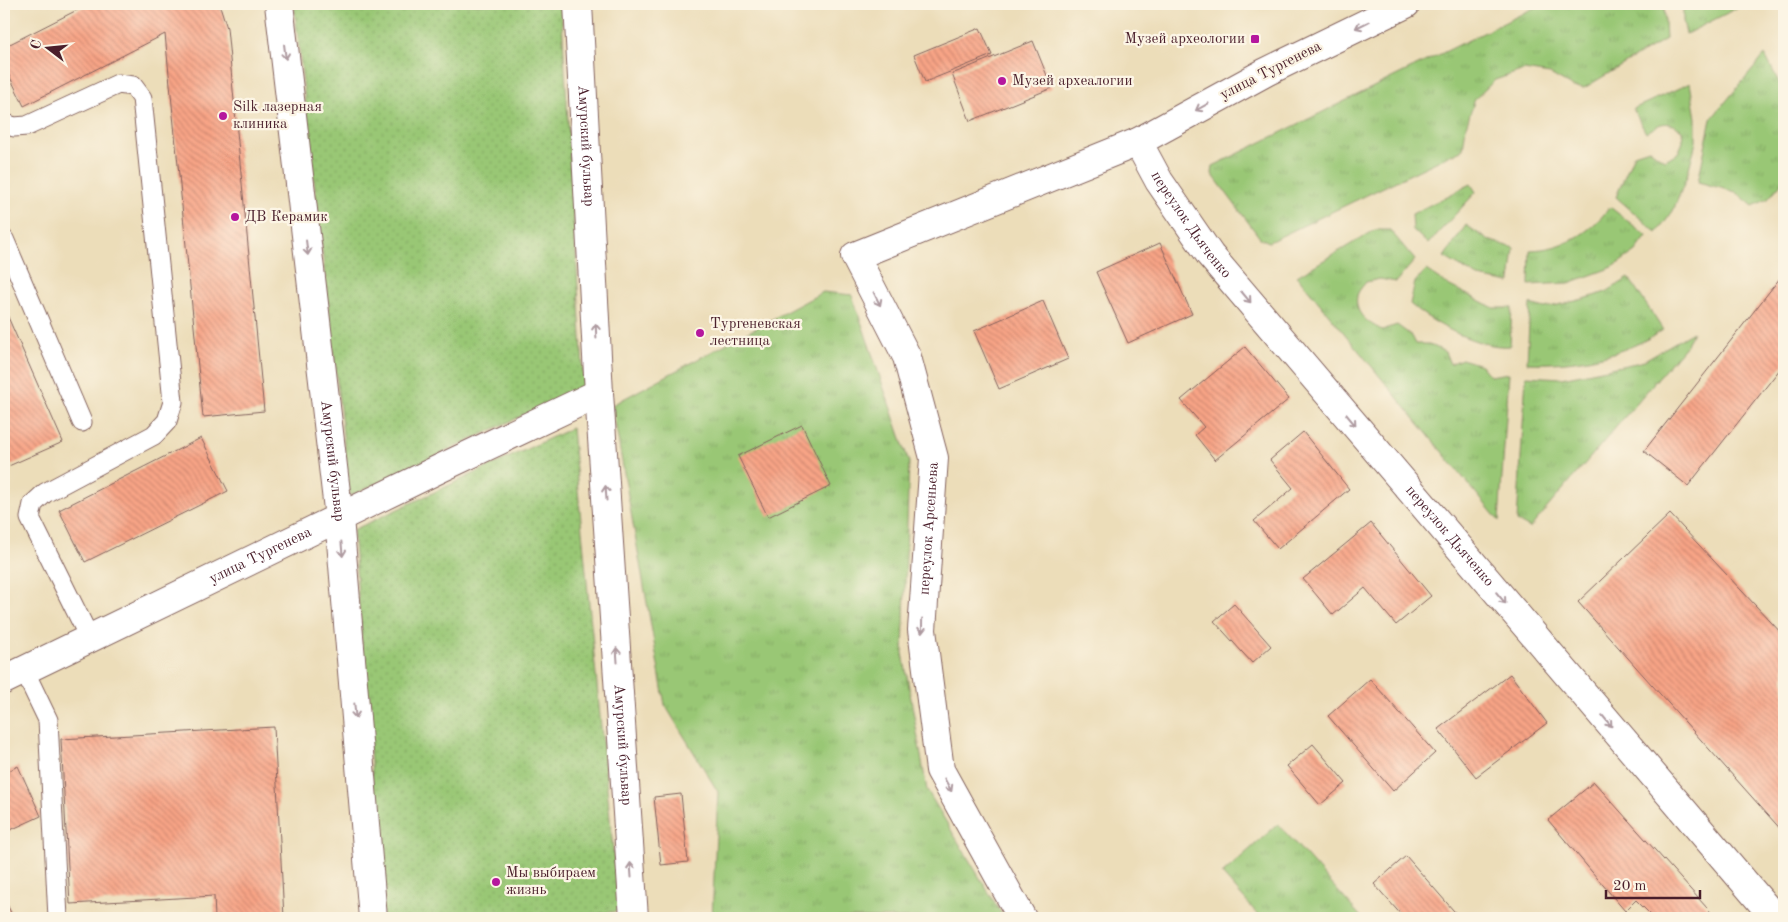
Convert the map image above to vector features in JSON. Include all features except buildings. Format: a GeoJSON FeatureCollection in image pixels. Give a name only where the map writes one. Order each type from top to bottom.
{"type":"FeatureCollection","features":[{"type":"Feature","properties":{"kind":"street","name":"Амурский бульвар"},"geometry":{"type":"LineString","coordinates":[[279,4],[339,518],[373,918]]}},
{"type":"Feature","properties":{"kind":"street","name":"Амурский бульвар"},"geometry":{"type":"LineString","coordinates":[[578,4],[599,393],[634,918]]}},
{"type":"Feature","properties":{"kind":"street","name":"улица Тургенева"},"geometry":{"type":"LineString","coordinates":[[1138,142],[1266,72],[1406,4]]}},
{"type":"Feature","properties":{"kind":"street","name":"переулок Арсеньева"},"geometry":{"type":"LineString","coordinates":[[1022,918],[940,770],[922,630],[934,458],[907,357],[855,256],[1138,142]]}},
{"type":"Feature","properties":{"kind":"street","name":"переулок Дьяченко"},"geometry":{"type":"LineString","coordinates":[[1138,142],[1159,181],[1210,255],[1775,918]]}},
{"type":"Feature","properties":{"kind":"street","name":"улица Тургенева"},"geometry":{"type":"LineString","coordinates":[[14,675],[599,393]]}},
{"type":"Feature","properties":{"kind":"lane"},"geometry":{"type":"LineString","coordinates":[[4,123],[14,127],[27,126],[118,84],[132,86],[142,98],[173,402],[167,421],[154,435],[45,493],[33,504],[30,518],[90,639]]}},
{"type":"Feature","properties":{"kind":"lane"},"geometry":{"type":"LineString","coordinates":[[4,239],[82,422]]}},
{"type":"Feature","properties":{"kind":"lane"},"geometry":{"type":"LineString","coordinates":[[14,675],[48,720],[58,918]]}},
{"type":"Feature","properties":{"kind":"green space"},"geometry":{"type":"Polygon","coordinates":[[[294,4],[561,4],[584,387],[350,496],[294,4]]]}},
{"type":"Feature","properties":{"kind":"green space"},"geometry":{"type":"Polygon","coordinates":[[[1542,4],[1664,4],[1666,39],[1584,88],[1573,87],[1550,74],[1524,70],[1495,80],[1475,99],[1466,126],[1463,149],[1269,242],[1260,238],[1212,174],[1213,166],[1542,4]]]}},
{"type":"Feature","properties":{"kind":"green space"},"geometry":{"type":"Polygon","coordinates":[[[1683,4],[1745,4],[1686,34],[1683,21],[1683,4]]]}},
{"type":"Feature","properties":{"kind":"green space"},"geometry":{"type":"Polygon","coordinates":[[[1765,55],[1784,92],[1784,180],[1768,199],[1753,206],[1736,192],[1698,182],[1711,119],[1765,55]]]}},
{"type":"Feature","properties":{"kind":"green space"},"geometry":{"type":"Polygon","coordinates":[[[1690,83],[1696,118],[1696,142],[1687,176],[1673,211],[1657,233],[1616,197],[1634,154],[1649,149],[1664,160],[1678,153],[1683,142],[1682,130],[1667,123],[1646,133],[1633,109],[1690,83]]]}},
{"type":"Feature","properties":{"kind":"green space"},"geometry":{"type":"Polygon","coordinates":[[[1471,184],[1476,192],[1428,244],[1413,230],[1412,214],[1471,184]]]}},
{"type":"Feature","properties":{"kind":"green space"},"geometry":{"type":"Polygon","coordinates":[[[1610,207],[1647,236],[1636,251],[1613,267],[1569,283],[1529,285],[1530,250],[1554,247],[1575,238],[1593,225],[1610,207]]]}},
{"type":"Feature","properties":{"kind":"green space"},"geometry":{"type":"Polygon","coordinates":[[[1466,225],[1488,240],[1514,248],[1510,283],[1478,277],[1444,257],[1466,225]]]}},
{"type":"Feature","properties":{"kind":"green space"},"geometry":{"type":"Polygon","coordinates":[[[1375,230],[1390,230],[1415,260],[1396,282],[1380,279],[1366,282],[1359,290],[1357,296],[1358,308],[1363,317],[1382,330],[1397,325],[1412,336],[1416,344],[1429,344],[1445,352],[1450,364],[1462,359],[1481,365],[1490,376],[1509,373],[1499,521],[1297,276],[1375,230]]]}},
{"type":"Feature","properties":{"kind":"green space"},"geometry":{"type":"Polygon","coordinates":[[[1426,270],[1450,286],[1494,308],[1512,308],[1510,346],[1485,344],[1457,334],[1410,304],[1415,282],[1426,270]]]}},
{"type":"Feature","properties":{"kind":"green space"},"geometry":{"type":"Polygon","coordinates":[[[1629,278],[1663,330],[1632,346],[1598,357],[1562,362],[1527,363],[1530,304],[1545,308],[1584,299],[1606,292],[1629,278]]]}},
{"type":"Feature","properties":{"kind":"green space"},"geometry":{"type":"Polygon","coordinates":[[[823,292],[852,295],[909,462],[903,653],[927,790],[1004,918],[712,918],[718,792],[665,705],[612,405],[823,292]]]}},
{"type":"Feature","properties":{"kind":"green space"},"geometry":{"type":"Polygon","coordinates":[[[1693,332],[1687,344],[1530,528],[1517,521],[1526,376],[1562,378],[1641,362],[1693,332]]]}},
{"type":"Feature","properties":{"kind":"green space"},"geometry":{"type":"Polygon","coordinates":[[[572,428],[619,911],[569,918],[383,918],[353,530],[572,428]]]}},
{"type":"Feature","properties":{"kind":"green space"},"geometry":{"type":"Polygon","coordinates":[[[1278,824],[1362,918],[1261,918],[1222,874],[1278,824]]]}},
{"type":"Feature","properties":{"kind":"place","name":"Музей археологии"},"geometry":{"type":"Point","coordinates":[1255,39]}},
{"type":"Feature","properties":{"kind":"place","name":"Музей археалогии"},"geometry":{"type":"Point","coordinates":[1002,81]}},
{"type":"Feature","properties":{"kind":"place","name":"Silk лазерная клиника"},"geometry":{"type":"Point","coordinates":[223,116]}},
{"type":"Feature","properties":{"kind":"place","name":"ДВ Керамик"},"geometry":{"type":"Point","coordinates":[235,217]}},
{"type":"Feature","properties":{"kind":"place","name":"Тургеневская лестница"},"geometry":{"type":"Point","coordinates":[700,333]}},
{"type":"Feature","properties":{"kind":"place","name":"Мы выбираем жизнь"},"geometry":{"type":"Point","coordinates":[496,882]}}]}
